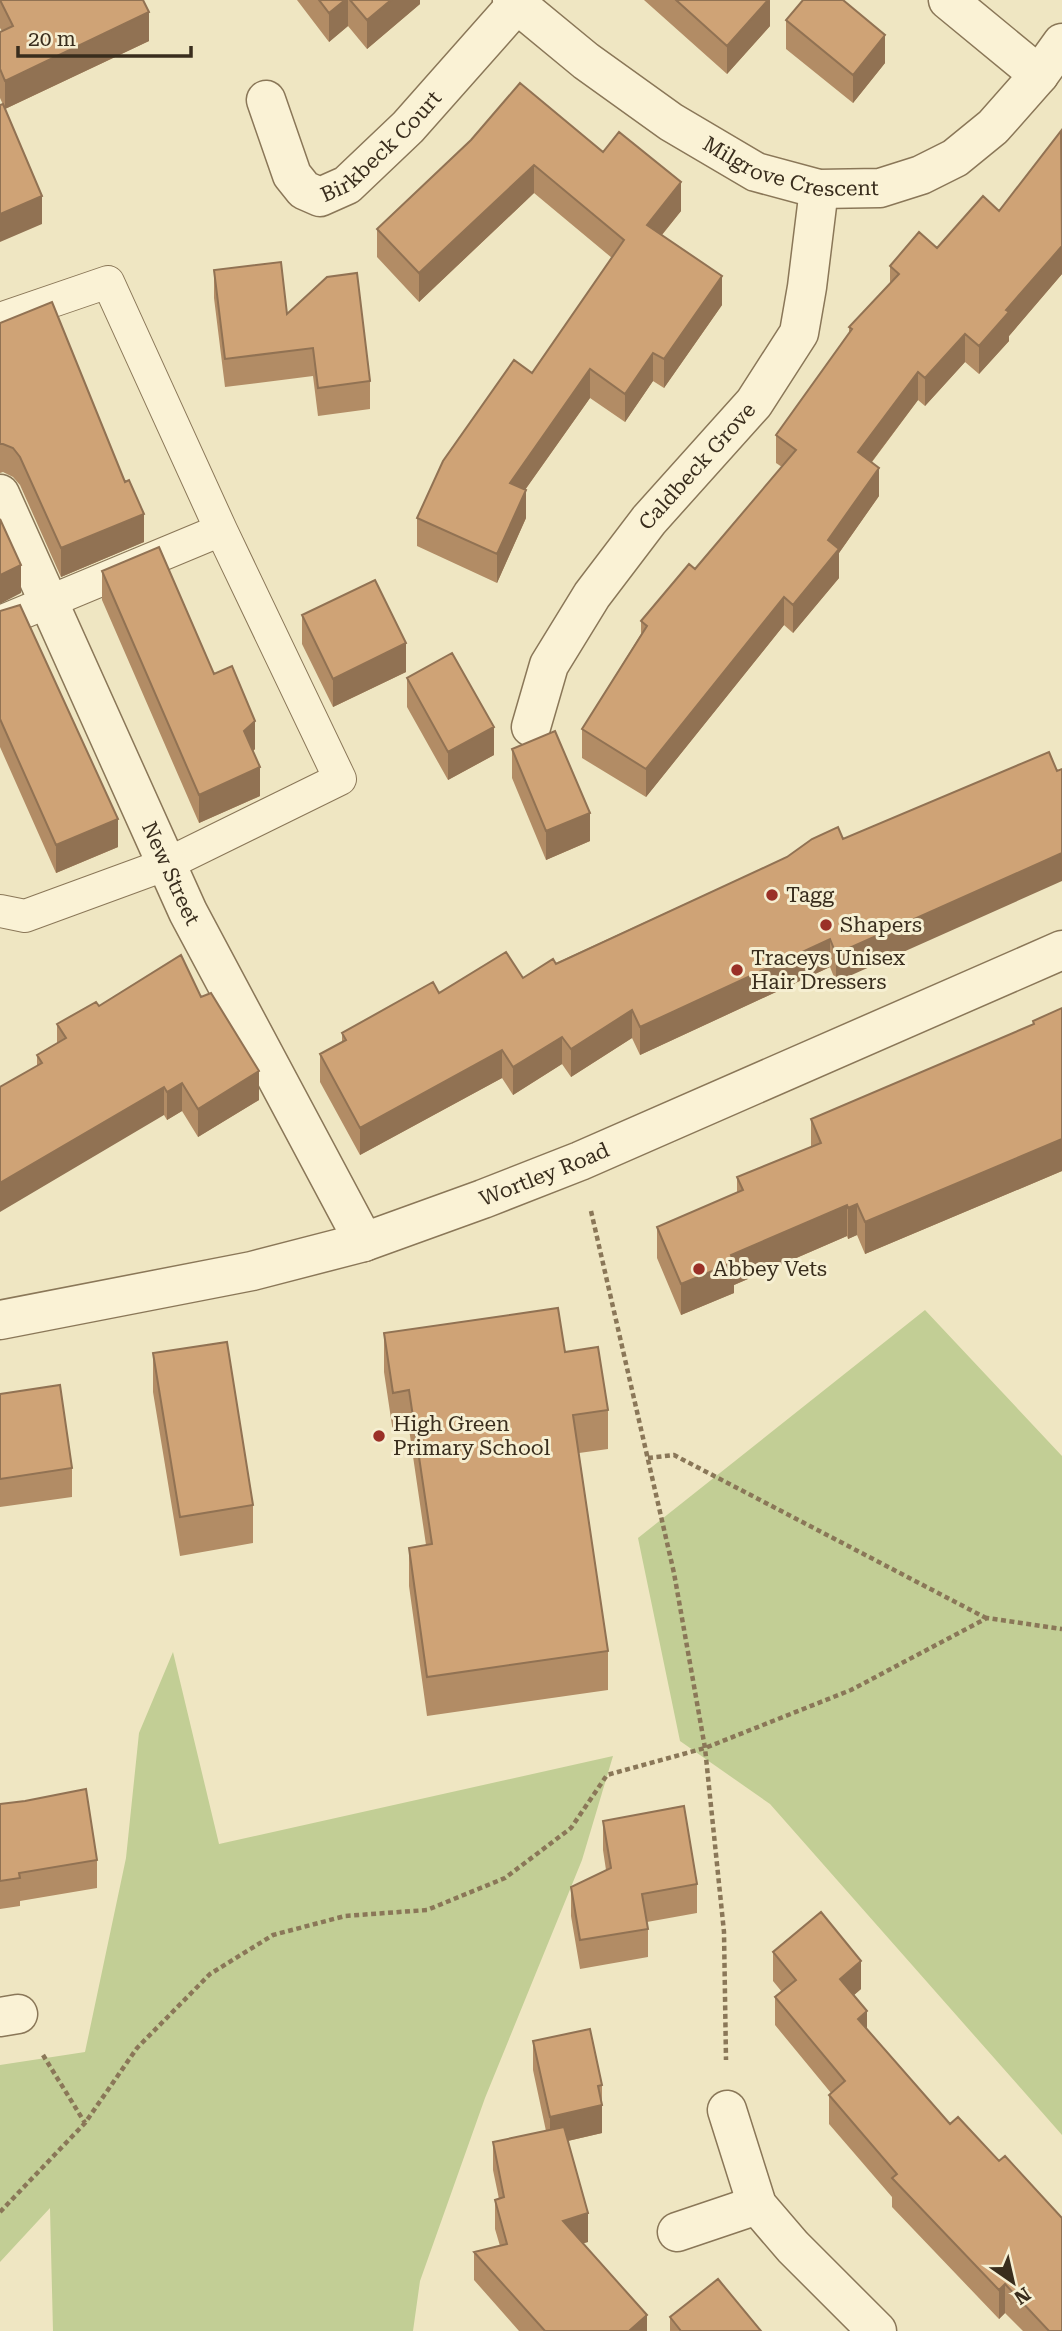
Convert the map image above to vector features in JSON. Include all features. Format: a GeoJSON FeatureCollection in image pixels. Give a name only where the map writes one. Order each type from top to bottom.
{"type":"FeatureCollection","features":[{"type":"Feature","properties":{"kind":"street"},"geometry":{"type":"LineString","coordinates":[[948,0],[1039,75]]}},
{"type":"Feature","properties":{"kind":"street","name":"Milgrove Crescent"},"geometry":{"type":"LineString","coordinates":[[514,2],[586,61],[671,122],[755,172],[818,189],[880,187],[921,175],[955,158],[993,127],[1039,75],[1062,43]]}},
{"type":"Feature","properties":{"kind":"street","name":"Birkbeck Court"},"geometry":{"type":"LineString","coordinates":[[266,100],[292,175],[304,190],[320,197],[347,185],[408,127],[514,2]]}},
{"type":"Feature","properties":{"kind":"street","name":"Caldbeck Grove"},"geometry":{"type":"LineString","coordinates":[[531,727],[549,665],[592,595],[649,520],[754,403],[799,333],[818,189]]}},
{"type":"Feature","properties":{"kind":"street","name":"New Street"},"geometry":{"type":"LineString","coordinates":[[0,494],[194,923],[364,1242]]}},
{"type":"Feature","properties":{"kind":"street","name":"Wortley Road"},"geometry":{"type":"LineString","coordinates":[[0,1320],[252,1271],[364,1242],[580,1161],[1062,950]]}},
{"type":"Feature","properties":{"kind":"street"},"geometry":{"type":"LineString","coordinates":[[727,2110],[757,2205],[793,2248],[877,2331]]}},
{"type":"Feature","properties":{"kind":"street"},"geometry":{"type":"LineString","coordinates":[[677,2232],[757,2205]]}},
{"type":"Feature","properties":{"kind":"lane"},"geometry":{"type":"LineString","coordinates":[[0,319],[108,282],[221,530],[340,779],[167,864],[25,916],[0,911]]}},
{"type":"Feature","properties":{"kind":"lane"},"geometry":{"type":"LineString","coordinates":[[0,622],[221,530]]}},
{"type":"Feature","properties":{"kind":"path"},"geometry":{"type":"LineString","coordinates":[[580,1161],[674,1573],[705,1748],[724,1932],[727,2110]]}},
{"type":"Feature","properties":{"kind":"path"},"geometry":{"type":"LineString","coordinates":[[648,1458],[674,1455],[986,1618],[1062,1629]]}},
{"type":"Feature","properties":{"kind":"path"},"geometry":{"type":"LineString","coordinates":[[0,2212],[85,2123],[137,2048],[191,1992],[210,1974],[273,1935],[345,1916],[427,1910],[505,1878],[571,1828],[607,1775],[705,1748],[851,1690],[986,1618]]}},
{"type":"Feature","properties":{"kind":"path"},"geometry":{"type":"LineString","coordinates":[[9,2016],[85,2123]]}},
{"type":"Feature","properties":{"kind":"green space"},"geometry":{"type":"Polygon","coordinates":[[[925,1310],[1062,1456],[1062,2135],[770,1804],[680,1741],[638,1538],[925,1310]]]}},
{"type":"Feature","properties":{"kind":"green space"},"geometry":{"type":"Polygon","coordinates":[[[173,1652],[219,1844],[613,1756],[582,1860],[485,2098],[420,2281],[413,2331],[53,2331],[50,2208],[0,2262],[0,2065],[85,2052],[126,1858],[139,1733],[173,1652]]]}},
{"type":"Feature","properties":{"kind":"building"},"geometry":{"type":"Polygon","coordinates":[[[0,0],[143,0],[149,12],[5,81],[0,69],[0,32],[13,26],[0,0]]]}},
{"type":"Feature","properties":{"kind":"building"},"geometry":{"type":"Polygon","coordinates":[[[319,0],[345,0],[329,13],[319,0]]]}},
{"type":"Feature","properties":{"kind":"building"},"geometry":{"type":"Polygon","coordinates":[[[350,0],[391,0],[367,20],[350,0]]]}},
{"type":"Feature","properties":{"kind":"building"},"geometry":{"type":"Polygon","coordinates":[[[676,0],[768,0],[727,46],[676,0]]]}},
{"type":"Feature","properties":{"kind":"building"},"geometry":{"type":"Polygon","coordinates":[[[803,0],[843,0],[885,35],[853,75],[786,20],[803,0]]]}},
{"type":"Feature","properties":{"kind":"building"},"geometry":{"type":"Polygon","coordinates":[[[520,83],[603,152],[619,132],[681,182],[647,225],[722,276],[664,359],[653,353],[625,394],[590,369],[510,483],[526,490],[497,554],[417,518],[443,461],[514,360],[532,373],[624,240],[534,165],[419,273],[377,229],[471,140],[520,83]]]}},
{"type":"Feature","properties":{"kind":"building"},"geometry":{"type":"Polygon","coordinates":[[[3,104],[42,196],[0,214],[0,105],[3,104]]]}},
{"type":"Feature","properties":{"kind":"building"},"geometry":{"type":"Polygon","coordinates":[[[1061,131],[1062,246],[1006,310],[1009,312],[979,346],[965,334],[925,378],[918,372],[858,452],[879,468],[828,540],[839,549],[793,605],[784,597],[646,769],[582,729],[647,626],[641,621],[689,564],[695,569],[796,450],[776,435],[852,329],[849,327],[899,274],[890,266],[919,232],[937,248],[983,196],[999,211],[1061,131]]]}},
{"type":"Feature","properties":{"kind":"building"},"geometry":{"type":"Polygon","coordinates":[[[281,262],[287,314],[327,277],[357,273],[370,381],[318,388],[313,348],[225,359],[214,270],[281,262]]]}},
{"type":"Feature","properties":{"kind":"building"},"geometry":{"type":"Polygon","coordinates":[[[52,302],[125,482],[129,480],[144,514],[61,548],[20,457],[13,448],[0,444],[0,323],[52,302]]]}},
{"type":"Feature","properties":{"kind":"building"},"geometry":{"type":"Polygon","coordinates":[[[0,519],[21,565],[0,575],[0,519]]]}},
{"type":"Feature","properties":{"kind":"building"},"geometry":{"type":"Polygon","coordinates":[[[159,547],[214,674],[232,666],[255,721],[244,731],[260,767],[199,795],[102,571],[159,547]]]}},
{"type":"Feature","properties":{"kind":"building"},"geometry":{"type":"Polygon","coordinates":[[[375,580],[406,643],[333,679],[302,615],[375,580]]]}},
{"type":"Feature","properties":{"kind":"building"},"geometry":{"type":"Polygon","coordinates":[[[20,605],[118,819],[56,845],[0,719],[0,611],[20,605]]]}},
{"type":"Feature","properties":{"kind":"building"},"geometry":{"type":"Polygon","coordinates":[[[452,653],[494,727],[448,752],[407,678],[452,653]]]}},
{"type":"Feature","properties":{"kind":"building"},"geometry":{"type":"Polygon","coordinates":[[[555,731],[590,813],[546,831],[512,749],[555,731]]]}},
{"type":"Feature","properties":{"kind":"building"},"geometry":{"type":"Polygon","coordinates":[[[1049,752],[1057,771],[1062,769],[1062,853],[836,954],[830,939],[640,1027],[632,1010],[571,1049],[562,1037],[513,1067],[502,1050],[360,1128],[320,1054],[346,1040],[342,1033],[433,982],[439,993],[506,952],[523,978],[553,959],[556,964],[787,857],[812,839],[838,827],[843,839],[1049,752]]]}},
{"type":"Feature","properties":{"kind":"building"},"geometry":{"type":"Polygon","coordinates":[[[181,955],[201,997],[211,993],[259,1071],[198,1109],[182,1083],[167,1092],[164,1087],[0,1183],[0,1087],[42,1063],[37,1055],[66,1038],[57,1024],[96,1002],[99,1006],[181,955]]]}},
{"type":"Feature","properties":{"kind":"building"},"geometry":{"type":"Polygon","coordinates":[[[1062,1008],[1062,1139],[865,1222],[857,1204],[848,1208],[847,1205],[731,1255],[734,1262],[681,1284],[657,1227],[743,1190],[737,1177],[821,1143],[811,1119],[1034,1024],[1033,1021],[1062,1008]]]}},
{"type":"Feature","properties":{"kind":"building"},"geometry":{"type":"Polygon","coordinates":[[[558,1308],[565,1352],[598,1347],[608,1410],[573,1415],[608,1651],[427,1677],[409,1548],[432,1544],[409,1390],[393,1393],[384,1333],[558,1308]]]}},
{"type":"Feature","properties":{"kind":"building"},"geometry":{"type":"Polygon","coordinates":[[[227,1342],[253,1505],[180,1517],[153,1353],[227,1342]]]}},
{"type":"Feature","properties":{"kind":"building"},"geometry":{"type":"Polygon","coordinates":[[[60,1385],[72,1468],[0,1479],[0,1394],[60,1385]]]}},
{"type":"Feature","properties":{"kind":"building"},"geometry":{"type":"Polygon","coordinates":[[[86,1789],[97,1860],[19,1873],[20,1878],[0,1881],[0,1804],[86,1789]]]}},
{"type":"Feature","properties":{"kind":"building"},"geometry":{"type":"Polygon","coordinates":[[[684,1806],[697,1884],[642,1894],[648,1929],[580,1940],[571,1887],[611,1868],[603,1821],[684,1806]]]}},
{"type":"Feature","properties":{"kind":"building"},"geometry":{"type":"Polygon","coordinates":[[[821,1912],[861,1961],[840,1979],[867,2011],[858,2019],[950,2124],[958,2117],[999,2161],[1005,2156],[1062,2218],[1062,2331],[1049,2331],[1005,2284],[999,2290],[892,2178],[897,2174],[829,2095],[845,2081],[775,1997],[796,1980],[773,1952],[821,1912]]]}},
{"type":"Feature","properties":{"kind":"building"},"geometry":{"type":"Polygon","coordinates":[[[590,2029],[602,2085],[598,2086],[602,2105],[550,2117],[533,2041],[590,2029]]]}},
{"type":"Feature","properties":{"kind":"building"},"geometry":{"type":"Polygon","coordinates":[[[564,2127],[588,2213],[563,2221],[647,2315],[629,2331],[545,2331],[474,2252],[507,2244],[495,2200],[504,2197],[493,2142],[564,2127]]]}},
{"type":"Feature","properties":{"kind":"building"},"geometry":{"type":"Polygon","coordinates":[[[718,2279],[761,2331],[681,2331],[670,2317],[718,2279]]]}},
{"type":"Feature","properties":{"kind":"place","name":"Tagg"},"geometry":{"type":"Point","coordinates":[772,895]}},
{"type":"Feature","properties":{"kind":"place","name":"Shapers"},"geometry":{"type":"Point","coordinates":[826,925]}},
{"type":"Feature","properties":{"kind":"place","name":"Traceys Unisex Hair Dressers"},"geometry":{"type":"Point","coordinates":[737,970]}},
{"type":"Feature","properties":{"kind":"place","name":"Abbey Vets"},"geometry":{"type":"Point","coordinates":[699,1269]}},
{"type":"Feature","properties":{"kind":"place","name":"High Green Primary School"},"geometry":{"type":"Point","coordinates":[379,1436]}}]}
